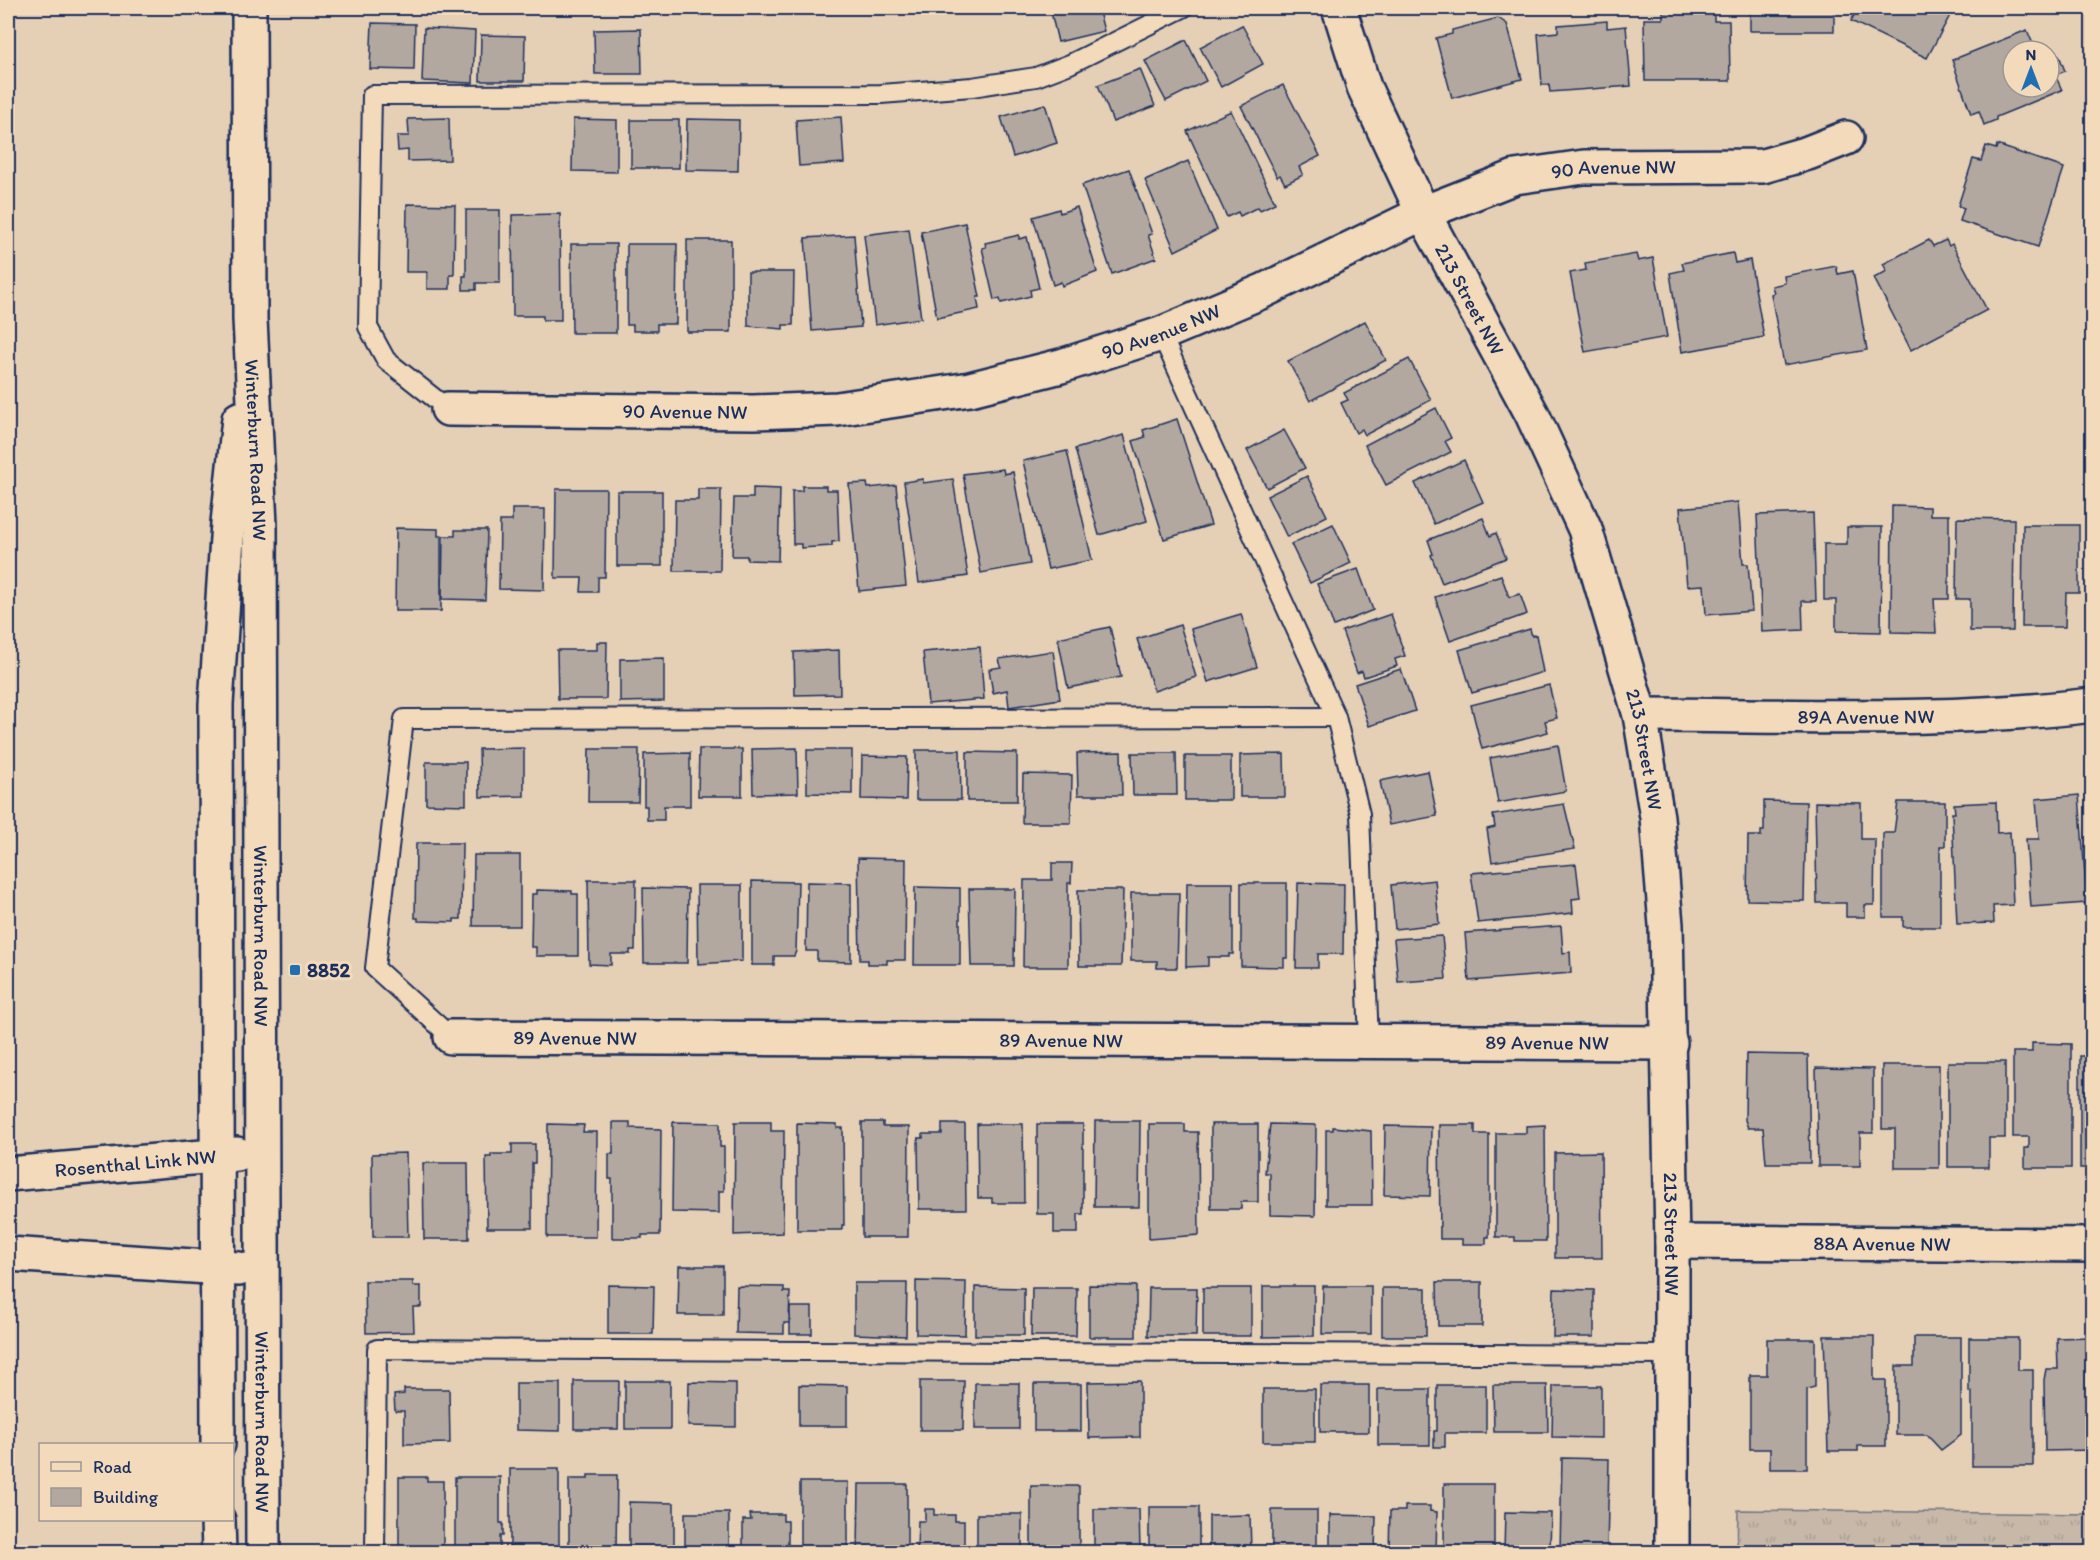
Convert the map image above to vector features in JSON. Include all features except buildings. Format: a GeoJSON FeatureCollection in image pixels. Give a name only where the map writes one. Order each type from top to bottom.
{"type":"FeatureCollection","features":[{"type":"Feature","properties":{"kind":"street","name":"Winterburn Road NW"},"geometry":{"type":"LineString","coordinates":[[249,8],[250,319],[260,525],[263,1552]]}},
{"type":"Feature","properties":{"kind":"street","name":"213 Street NW"},"geometry":{"type":"LineString","coordinates":[[1339,8],[1364,87],[1423,213],[1532,414],[1585,529],[1640,715],[1657,817],[1666,925],[1672,1242],[1672,1552]]}},
{"type":"Feature","properties":{"kind":"street","name":"90 Avenue NW"},"geometry":{"type":"LineString","coordinates":[[448,409],[754,412],[837,409],[970,389],[1060,366],[1161,334],[1263,291],[1423,213],[1515,177],[1584,167],[1763,166],[1808,153],[1846,138]]}},
{"type":"Feature","properties":{"kind":"street","name":"Winterburn Road NW"},"geometry":{"type":"LineString","coordinates":[[218,1443],[216,704],[228,523],[250,319]]}},
{"type":"Feature","properties":{"kind":"street","name":"89A Avenue NW"},"geometry":{"type":"LineString","coordinates":[[1640,715],[1954,714],[2036,712],[2092,705]]}},
{"type":"Feature","properties":{"kind":"street","name":"89 Avenue NW"},"geometry":{"type":"LineString","coordinates":[[451,1037],[1670,1043]]}},
{"type":"Feature","properties":{"kind":"street","name":"Rosenthal Link NW"},"geometry":{"type":"LineString","coordinates":[[8,1174],[263,1153]]}},
{"type":"Feature","properties":{"kind":"street","name":"88A Avenue NW"},"geometry":{"type":"LineString","coordinates":[[1672,1242],[2092,1245]]}},
{"type":"Feature","properties":{"kind":"street"},"geometry":{"type":"LineString","coordinates":[[8,1254],[262,1270]]}},
{"type":"Feature","properties":{"kind":"street"},"geometry":{"type":"LineString","coordinates":[[218,1521],[219,1552]]}},
{"type":"Feature","properties":{"kind":"lane"},"geometry":{"type":"LineString","coordinates":[[448,409],[386,360],[368,327],[372,95],[881,94],[972,87],[1036,77],[1070,64],[1183,8]]}},
{"type":"Feature","properties":{"kind":"lane"},"geometry":{"type":"LineString","coordinates":[[1161,334],[1336,717],[1360,814],[1369,1041]]}},
{"type":"Feature","properties":{"kind":"lane"},"geometry":{"type":"LineString","coordinates":[[451,1037],[375,968],[404,719],[1336,717]]}},
{"type":"Feature","properties":{"kind":"lane"},"geometry":{"type":"LineString","coordinates":[[375,1552],[377,1349],[1672,1355]]}},
{"type":"Feature","properties":{"kind":"green space"},"geometry":{"type":"Polygon","coordinates":[[[1738,1510],[2092,1514],[2092,1552],[1737,1552],[1738,1510]]]}},
{"type":"Feature","properties":{"kind":"place","name":"8852"},"geometry":{"type":"Point","coordinates":[295,970]}}]}
